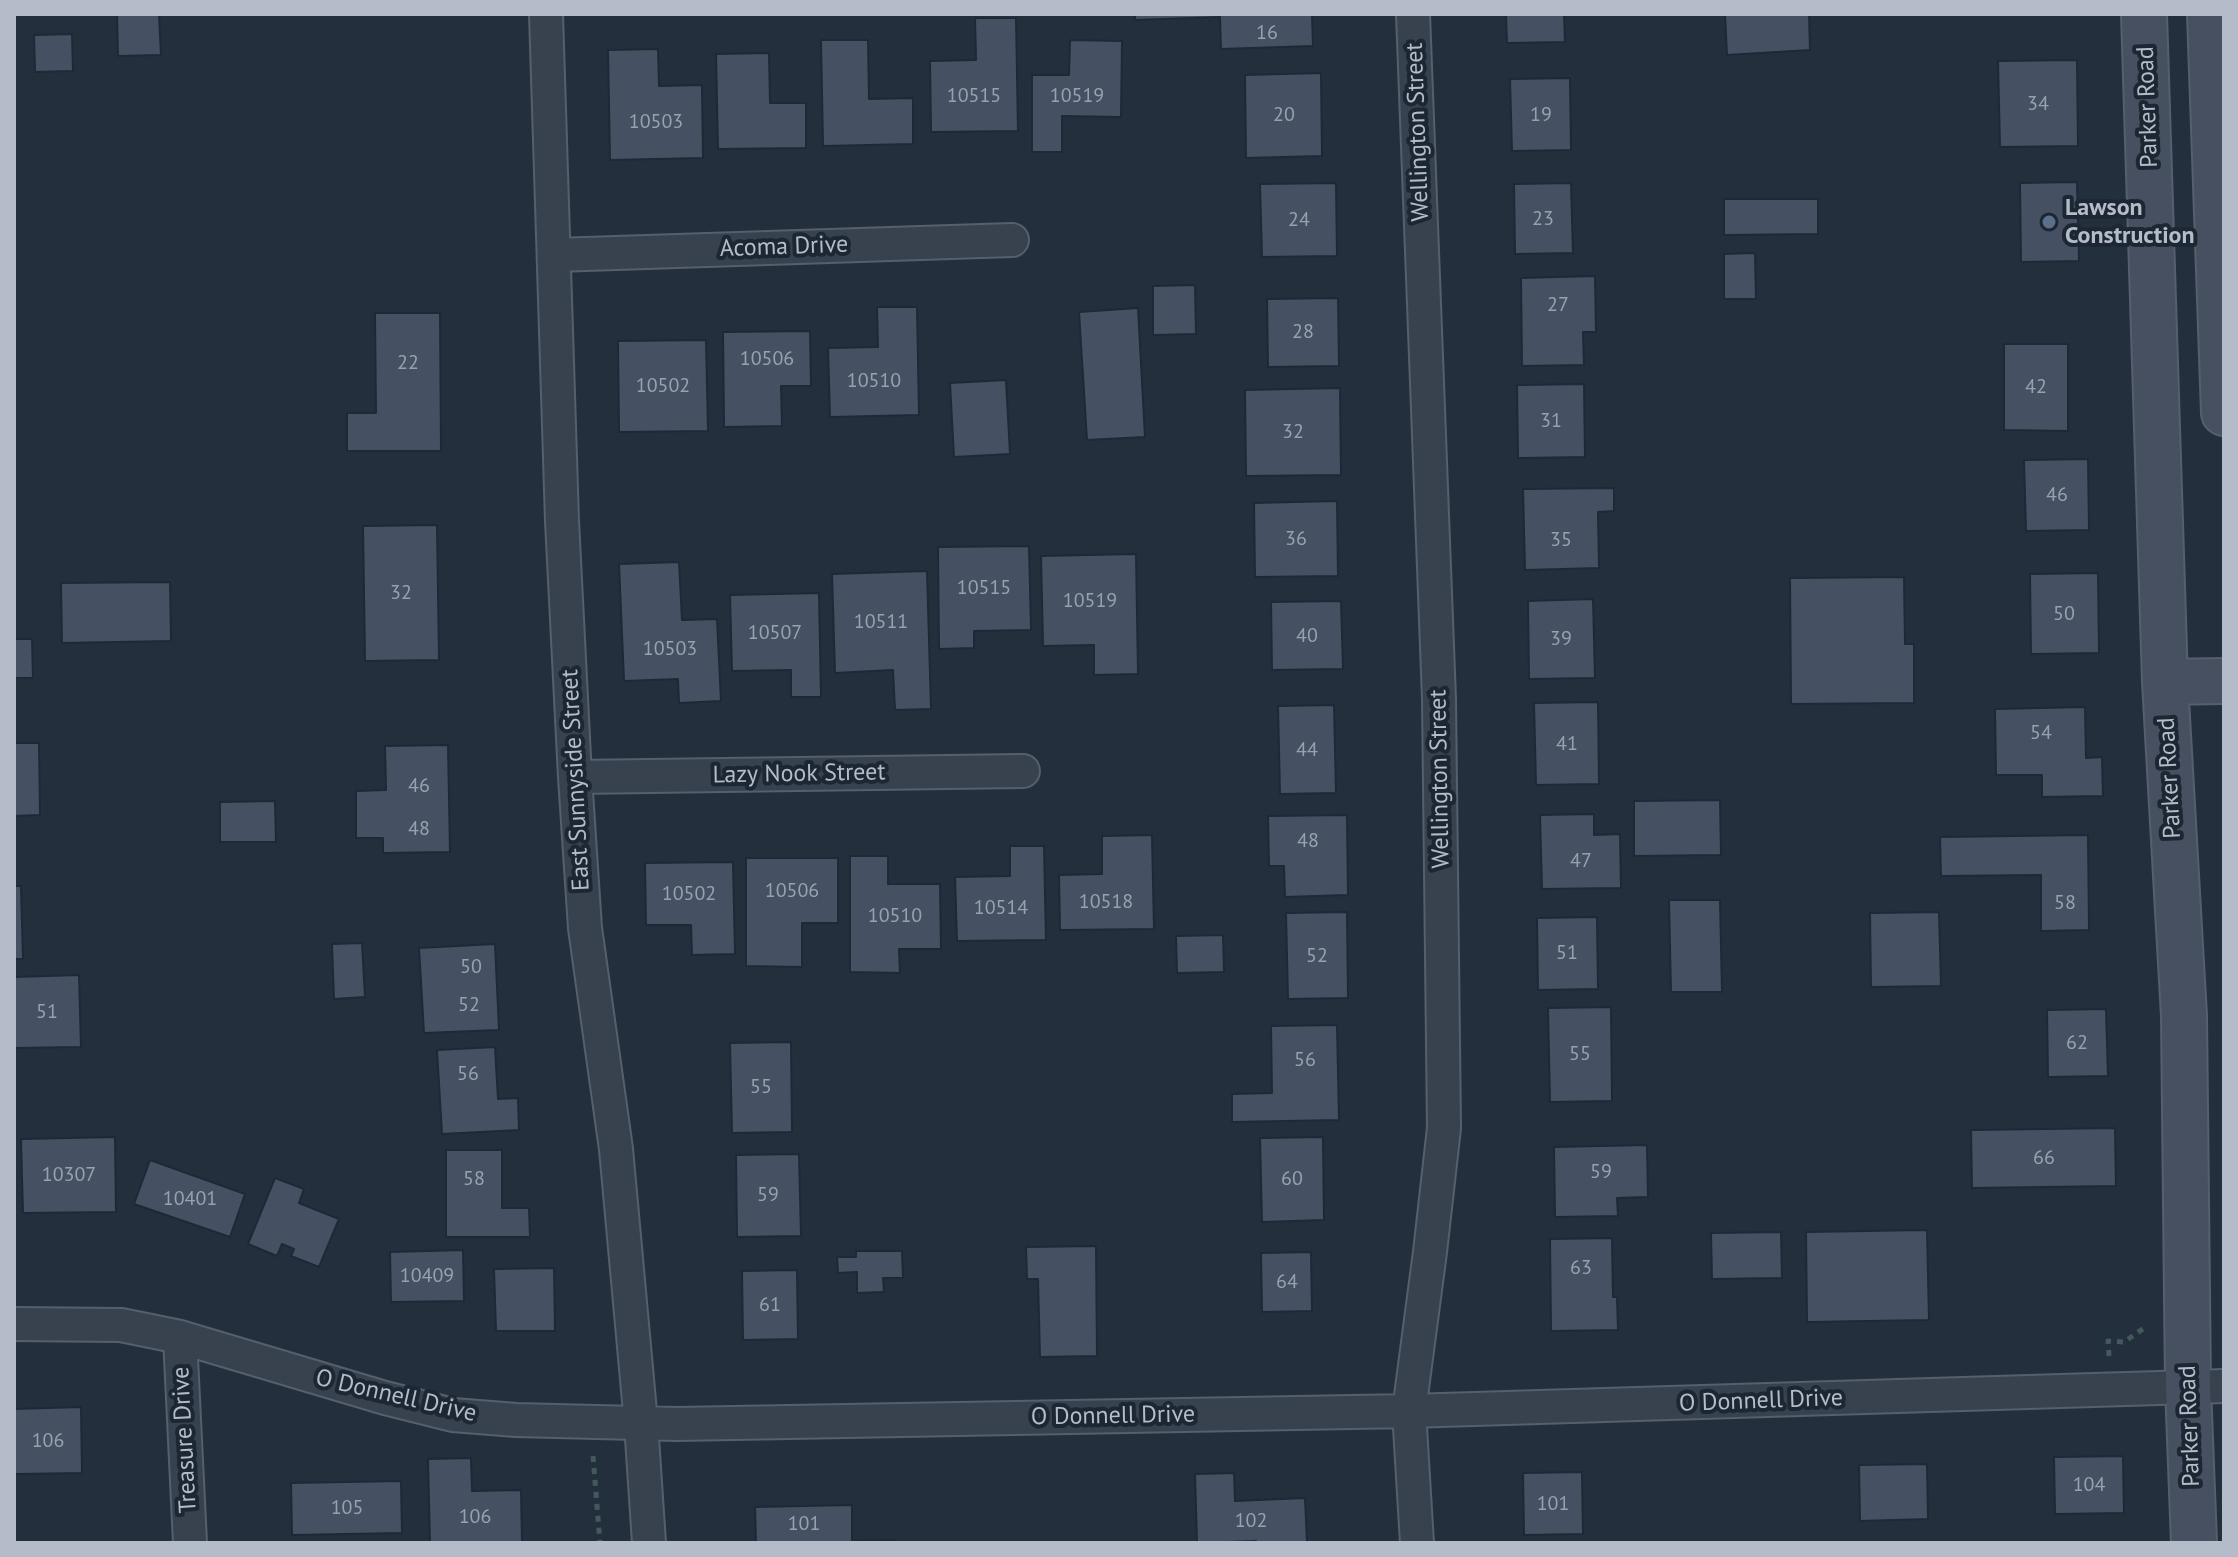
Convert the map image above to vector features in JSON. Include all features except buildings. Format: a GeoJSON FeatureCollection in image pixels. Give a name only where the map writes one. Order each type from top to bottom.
{"type":"FeatureCollection","features":[{"type":"Feature","properties":{"kind":"main road"},"geometry":{"type":"LineString","coordinates":[[2145,27],[2210,23],[2224,413]]}},
{"type":"Feature","properties":{"kind":"main road","name":"Parker Road"},"geometry":{"type":"LineString","coordinates":[[2145,27],[2165,682],[2206,1386],[2194,1543]]}},
{"type":"Feature","properties":{"kind":"main road"},"geometry":{"type":"LineString","coordinates":[[2165,682],[2224,681]]}},
{"type":"Feature","properties":{"kind":"street","name":"East Sunnyside Street"},"geometry":{"type":"LineString","coordinates":[[546,14],[562,521],[585,928],[616,1149],[649,1543]]}},
{"type":"Feature","properties":{"kind":"street","name":"Wellington Street"},"geometry":{"type":"LineString","coordinates":[[1413,14],[1439,699],[1444,1128],[1409,1411],[1417,1543]]}},
{"type":"Feature","properties":{"kind":"street","name":"Acoma Drive"},"geometry":{"type":"LineString","coordinates":[[555,255],[1012,240]]}},
{"type":"Feature","properties":{"kind":"street","name":"Lazy Nook Street"},"geometry":{"type":"LineString","coordinates":[[575,777],[1023,771]]}},
{"type":"Feature","properties":{"kind":"street","name":"O Donnell Drive"},"geometry":{"type":"LineString","coordinates":[[14,1324],[121,1325],[180,1337],[453,1415],[516,1420],[641,1423],[1409,1411],[2206,1386]]}},
{"type":"Feature","properties":{"kind":"street","name":"Treasure Drive"},"geometry":{"type":"LineString","coordinates":[[180,1337],[190,1543]]}},
{"type":"Feature","properties":{"kind":"path"},"geometry":{"type":"LineString","coordinates":[[593,1451],[600,1543]]}},
{"type":"Feature","properties":{"kind":"place","name":"Lawson Construction"},"geometry":{"type":"Point","coordinates":[2049,222]}}]}
